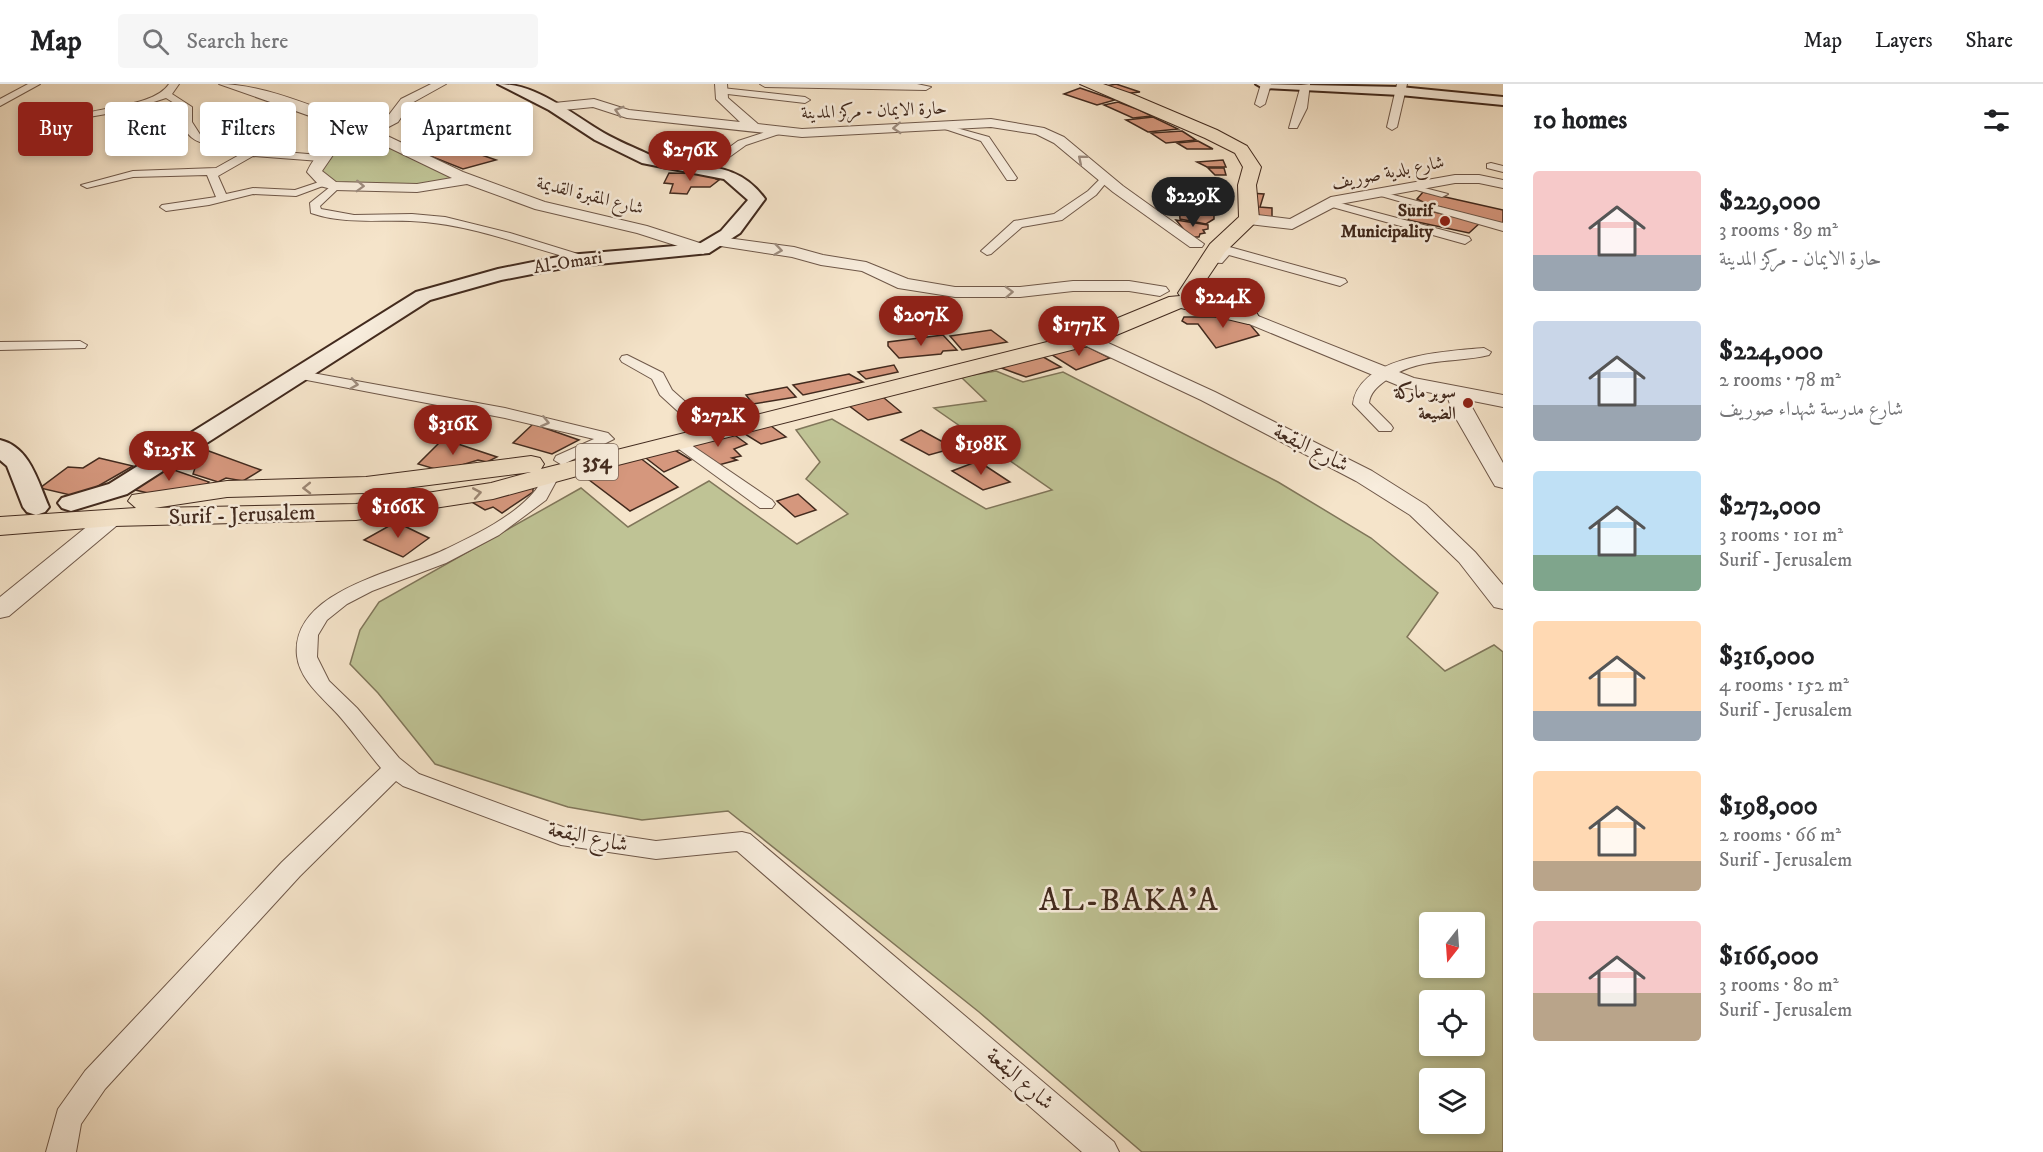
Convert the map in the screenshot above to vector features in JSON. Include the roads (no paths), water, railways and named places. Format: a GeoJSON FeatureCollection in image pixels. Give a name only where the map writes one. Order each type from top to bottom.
{"type":"FeatureCollection","features":[{"type":"Feature","properties":{"kind":"main road"},"geometry":{"type":"LineString","coordinates":[[504,84],[554,106],[600,137],[648,160],[729,175],[757,200],[734,230],[711,246]]}},
{"type":"Feature","properties":{"kind":"main road"},"geometry":{"type":"LineString","coordinates":[[1071,84],[1137,106],[1198,135],[1230,160],[1229,168]]}},
{"type":"Feature","properties":{"kind":"main road"},"geometry":{"type":"LineString","coordinates":[[1088,84],[1190,123],[1241,150],[1252,167],[1247,185],[1249,219],[1217,248],[1211,259],[1176,293],[1248,317]]}},
{"type":"Feature","properties":{"kind":"main road"},"geometry":{"type":"LineString","coordinates":[[1265,84],[1401,88],[1500,99]]}},
{"type":"Feature","properties":{"kind":"main road"},"geometry":{"type":"LineString","coordinates":[[1192,252],[1230,218]]}},
{"type":"Feature","properties":{"kind":"main road","name":"Al-Omari"},"geometry":{"type":"LineString","coordinates":[[71,503],[110,493],[423,296],[498,275],[585,258],[711,246]]}},
{"type":"Feature","properties":{"kind":"main road"},"geometry":{"type":"LineString","coordinates":[[1192,252],[1212,252],[1211,259]]}},
{"type":"Feature","properties":{"kind":"main road","name":"Surif - Jerusalem"},"geometry":{"type":"LineString","coordinates":[[549,469],[678,441],[1078,335],[1176,293]]}},
{"type":"Feature","properties":{"kind":"main road","name":"Surif - Jerusalem"},"geometry":{"type":"LineString","coordinates":[[0,512],[71,503],[163,509],[356,512],[493,491],[549,469],[701,424],[1078,335]]}},
{"type":"Feature","properties":{"kind":"main road"},"geometry":{"type":"LineString","coordinates":[[0,447],[18,463],[36,507]]}},
{"type":"Feature","properties":{"kind":"main road"},"geometry":{"type":"LineString","coordinates":[[131,479],[129,492],[163,509]]}},
{"type":"Feature","properties":{"kind":"main road"},"geometry":{"type":"LineString","coordinates":[[0,526],[113,517],[127,506],[163,509]]}},
{"type":"Feature","properties":{"kind":"main road"},"geometry":{"type":"LineString","coordinates":[[0,512],[99,507],[112,511],[113,517]]}},
{"type":"Feature","properties":{"kind":"street"},"geometry":{"type":"LineString","coordinates":[[0,104],[35,84]]}},
{"type":"Feature","properties":{"kind":"street"},"geometry":{"type":"LineString","coordinates":[[93,113],[129,107],[167,95],[174,84]]}},
{"type":"Feature","properties":{"kind":"street","name":"شارع المقبرة القديمة"},"geometry":{"type":"LineString","coordinates":[[225,84],[262,88],[308,107]]}},
{"type":"Feature","properties":{"kind":"street"},"geometry":{"type":"LineString","coordinates":[[389,120],[402,112],[405,102],[440,84]]}},
{"type":"Feature","properties":{"kind":"street"},"geometry":{"type":"LineString","coordinates":[[765,84],[926,87]]}},
{"type":"Feature","properties":{"kind":"street"},"geometry":{"type":"LineString","coordinates":[[1260,104],[1265,84]]}},
{"type":"Feature","properties":{"kind":"street"},"geometry":{"type":"LineString","coordinates":[[1293,126],[1302,108],[1306,86]]}},
{"type":"Feature","properties":{"kind":"street"},"geometry":{"type":"LineString","coordinates":[[754,128],[722,99],[722,88],[805,100]]}},
{"type":"Feature","properties":{"kind":"street"},"geometry":{"type":"LineString","coordinates":[[1392,127],[1401,88]]}},
{"type":"Feature","properties":{"kind":"street"},"geometry":{"type":"LineString","coordinates":[[167,95],[187,107],[186,125],[200,138]]}},
{"type":"Feature","properties":{"kind":"street","name":"حارة الايمان - مركز المدينة"},"geometry":{"type":"LineString","coordinates":[[554,106],[594,103],[627,114],[802,133],[991,123],[1038,131],[1059,140],[1104,178],[1174,231],[1192,252]]}},
{"type":"Feature","properties":{"kind":"street"},"geometry":{"type":"LineString","coordinates":[[946,126],[985,139],[991,152],[1011,178]]}},
{"type":"Feature","properties":{"kind":"street"},"geometry":{"type":"LineString","coordinates":[[703,171],[742,143],[778,131]]}},
{"type":"Feature","properties":{"kind":"street","name":"شارع المقبرة القديمة"},"geometry":{"type":"LineString","coordinates":[[389,142],[469,179],[540,206],[711,246],[794,252],[821,260],[866,267],[904,284],[955,292],[1020,292],[1073,286],[1129,286],[1176,293]]}},
{"type":"Feature","properties":{"kind":"street"},"geometry":{"type":"LineString","coordinates":[[87,185],[133,174],[215,171],[248,156]]}},
{"type":"Feature","properties":{"kind":"street"},"geometry":{"type":"LineString","coordinates":[[295,156],[320,158],[314,172],[330,184]]}},
{"type":"Feature","properties":{"kind":"street"},"geometry":{"type":"LineString","coordinates":[[1491,166],[1503,169]]}},
{"type":"Feature","properties":{"kind":"street"},"geometry":{"type":"LineString","coordinates":[[215,171],[212,177],[222,198]]}},
{"type":"Feature","properties":{"kind":"street"},"geometry":{"type":"LineString","coordinates":[[987,251],[1018,224],[1058,217],[1092,193],[1104,178]]}},
{"type":"Feature","properties":{"kind":"street"},"geometry":{"type":"LineString","coordinates":[[166,207],[253,191],[296,193],[330,184],[417,188],[469,179]]}},
{"type":"Feature","properties":{"kind":"street","name":"شارع بلدية صوريف"},"geometry":{"type":"LineString","coordinates":[[1249,219],[1292,224],[1329,203],[1455,179],[1479,179],[1503,184]]}},
{"type":"Feature","properties":{"kind":"street"},"geometry":{"type":"LineString","coordinates":[[330,184],[314,205],[315,211],[349,216],[416,218],[447,222],[585,258]]}},
{"type":"Feature","properties":{"kind":"street"},"geometry":{"type":"LineString","coordinates":[[1413,186],[1442,194]]}},
{"type":"Feature","properties":{"kind":"street"},"geometry":{"type":"LineString","coordinates":[[1369,197],[1503,227]]}},
{"type":"Feature","properties":{"kind":"street"},"geometry":{"type":"LineString","coordinates":[[1329,203],[1465,240]]}},
{"type":"Feature","properties":{"kind":"street"},"geometry":{"type":"LineString","coordinates":[[1211,259],[1218,260],[1226,250],[1340,282]]}},
{"type":"Feature","properties":{"kind":"street"},"geometry":{"type":"LineString","coordinates":[[1248,317],[1424,387],[1503,401]]}},
{"type":"Feature","properties":{"kind":"street","name":"شارع البقعة"},"geometry":{"type":"LineString","coordinates":[[1078,335],[1208,396],[1364,476],[1418,510],[1467,557],[1503,601]]}},
{"type":"Feature","properties":{"kind":"street"},"geometry":{"type":"LineString","coordinates":[[0,346],[80,345]]}},
{"type":"Feature","properties":{"kind":"street"},"geometry":{"type":"LineString","coordinates":[[1385,428],[1361,404],[1364,392],[1384,373],[1407,361],[1484,352]]}},
{"type":"Feature","properties":{"kind":"street"},"geometry":{"type":"LineString","coordinates":[[627,359],[658,376],[665,392],[701,424]]}},
{"type":"Feature","properties":{"kind":"street"},"geometry":{"type":"LineString","coordinates":[[296,374],[505,413],[602,436],[606,439],[549,469]]}},
{"type":"Feature","properties":{"kind":"street"},"geometry":{"type":"LineString","coordinates":[[1455,392],[1464,415],[1502,480]]}},
{"type":"Feature","properties":{"kind":"street"},"geometry":{"type":"LineString","coordinates":[[678,441],[766,504]]}},
{"type":"Feature","properties":{"kind":"street","name":"شارع البقعة"},"geometry":{"type":"LineString","coordinates":[[549,469],[541,494],[516,515],[440,558],[353,591],[331,605],[315,624],[306,644],[308,660],[314,672],[394,769],[411,780],[561,836],[656,850],[742,841],[1104,1152]]}},
{"type":"Feature","properties":{"kind":"street"},"geometry":{"type":"LineString","coordinates":[[0,610],[113,517]]}},
{"type":"Feature","properties":{"kind":"street"},"geometry":{"type":"LineString","coordinates":[[61,1152],[68,1119],[95,1080],[291,869],[394,769]]}},
{"type":"Feature","properties":{"kind":"place","name":"Surif Municipality"},"geometry":{"type":"Point","coordinates":[1445,221]}},
{"type":"Feature","properties":{"kind":"place","name":"سوبر ماركة الضيعة"},"geometry":{"type":"Point","coordinates":[1468,403]}},
{"type":"Feature","properties":{"kind":"district","name":"AL-BAKA'A"},"geometry":{"type":"Point","coordinates":[1129,901]}}]}
